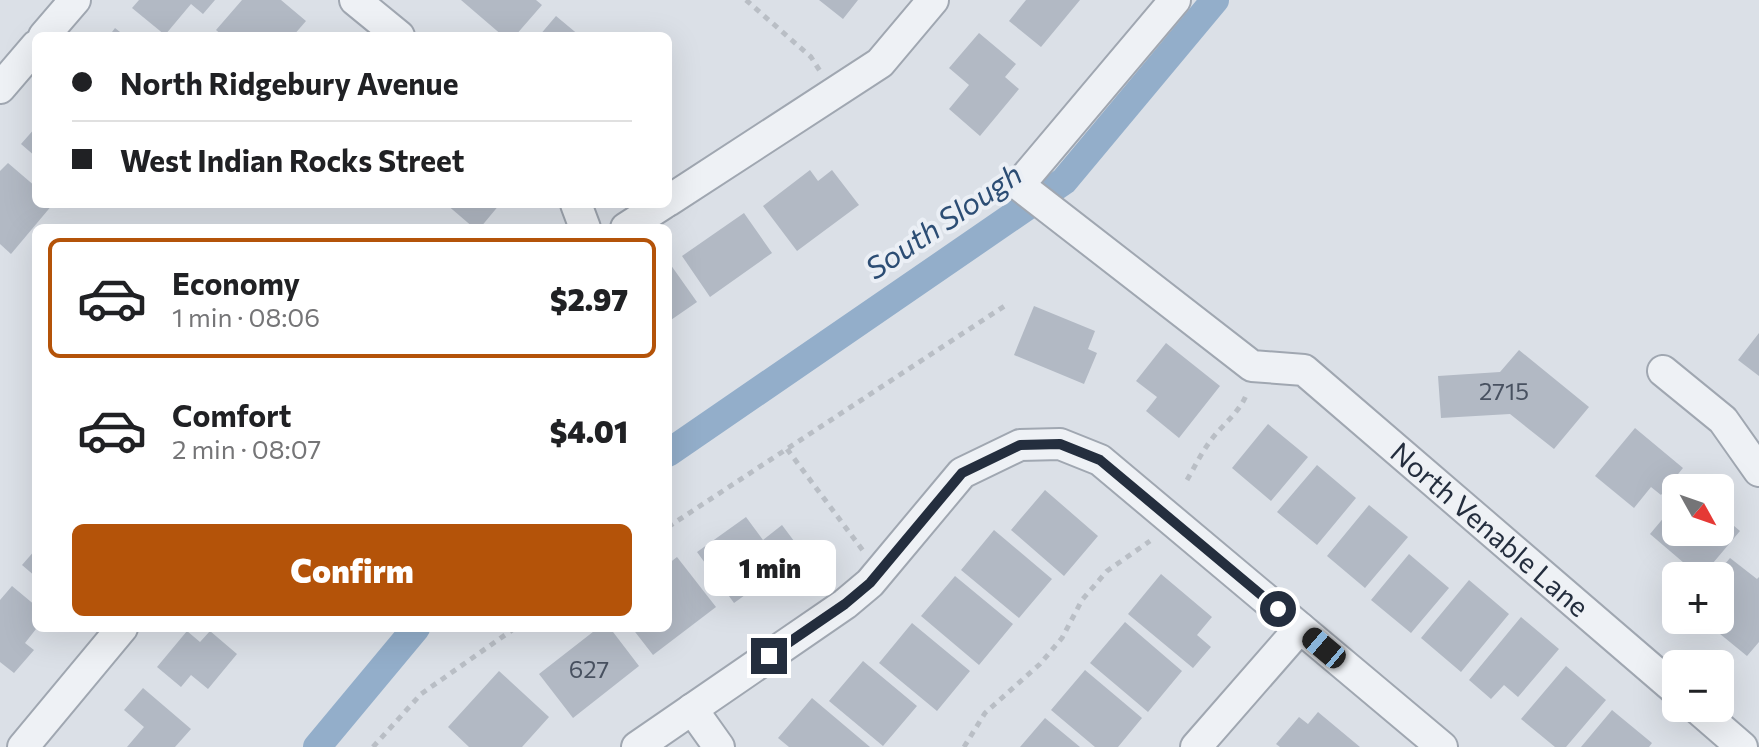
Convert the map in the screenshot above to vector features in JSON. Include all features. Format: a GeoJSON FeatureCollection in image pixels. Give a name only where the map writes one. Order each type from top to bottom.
{"type":"FeatureCollection","features":[{"type":"Feature","properties":{"kind":"street"},"geometry":{"type":"LineString","coordinates":[[47,32],[75,0]]}},
{"type":"Feature","properties":{"kind":"street"},"geometry":{"type":"LineString","coordinates":[[355,0],[394,32]]}},
{"type":"Feature","properties":{"kind":"street"},"geometry":{"type":"LineString","coordinates":[[672,198],[880,63],[933,0]]}},
{"type":"Feature","properties":{"kind":"street","name":"North Venable Lane"},"geometry":{"type":"LineString","coordinates":[[1175,0],[1019,185],[1252,366],[1304,370],[1662,678]]}},
{"type":"Feature","properties":{"kind":"street"},"geometry":{"type":"LineString","coordinates":[[0,88],[32,51]]}},
{"type":"Feature","properties":{"kind":"street"},"geometry":{"type":"LineString","coordinates":[[632,224],[657,208]]}},
{"type":"Feature","properties":{"kind":"street"},"geometry":{"type":"LineString","coordinates":[[1663,371],[1723,420],[1759,471]]}},
{"type":"Feature","properties":{"kind":"street"},"geometry":{"type":"LineString","coordinates":[[637,747],[845,604],[881,570],[962,473],[1020,445],[1060,444],[1100,460],[1442,747]]}},
{"type":"Feature","properties":{"kind":"street"},"geometry":{"type":"LineString","coordinates":[[1196,747],[1300,628]]}},
{"type":"Feature","properties":{"kind":"street"},"geometry":{"type":"LineString","coordinates":[[23,747],[119,632]]}},
{"type":"Feature","properties":{"kind":"street"},"geometry":{"type":"LineString","coordinates":[[692,709],[719,747]]}},
{"type":"Feature","properties":{"kind":"street"},"geometry":{"type":"LineString","coordinates":[[1713,722],[1742,747]]}},
{"type":"Feature","properties":{"kind":"path"},"geometry":{"type":"LineString","coordinates":[[746,0],[811,57],[834,95]]}},
{"type":"Feature","properties":{"kind":"path"},"geometry":{"type":"LineString","coordinates":[[672,524],[1006,305]]}},
{"type":"Feature","properties":{"kind":"path"},"geometry":{"type":"LineString","coordinates":[[1187,480],[1208,444],[1241,409],[1249,386]]}},
{"type":"Feature","properties":{"kind":"path"},"geometry":{"type":"LineString","coordinates":[[787,449],[858,545],[881,570]]}},
{"type":"Feature","properties":{"kind":"path"},"geometry":{"type":"LineString","coordinates":[[964,747],[985,713],[1040,664],[1062,638],[1082,600],[1107,571],[1150,541]]}},
{"type":"Feature","properties":{"kind":"path"},"geometry":{"type":"LineString","coordinates":[[373,747],[421,694],[509,632]]}},
{"type":"Feature","properties":{"kind":"building"},"geometry":{"type":"Polygon","coordinates":[[[139,0],[215,0],[203,14],[191,4],[168,32],[161,32],[132,8],[139,0]]]}},
{"type":"Feature","properties":{"kind":"building"},"geometry":{"type":"Polygon","coordinates":[[[242,0],[281,0],[306,21],[296,32],[216,30],[242,0]]]}},
{"type":"Feature","properties":{"kind":"building"},"geometry":{"type":"Polygon","coordinates":[[[461,0],[536,0],[542,5],[518,32],[498,32],[461,0]]]}},
{"type":"Feature","properties":{"kind":"building"},"geometry":{"type":"Polygon","coordinates":[[[819,0],[858,0],[843,19],[819,0]]]}},
{"type":"Feature","properties":{"kind":"building"},"geometry":{"type":"Polygon","coordinates":[[[1026,0],[1080,0],[1041,47],[1009,21],[1026,0]]]}},
{"type":"Feature","properties":{"kind":"building"},"geometry":{"type":"Polygon","coordinates":[[[556,16],[575,32],[542,32],[556,16]]]}},
{"type":"Feature","properties":{"kind":"building"},"geometry":{"type":"Polygon","coordinates":[[[979,33],[1016,64],[1005,77],[1019,89],[980,136],[949,109],[969,85],[949,68],[979,33]]]}},
{"type":"Feature","properties":{"kind":"building"},"geometry":{"type":"Polygon","coordinates":[[[32,132],[32,154],[21,144],[32,132]]]}},
{"type":"Feature","properties":{"kind":"building"},"geometry":{"type":"Polygon","coordinates":[[[8,163],[32,184],[32,208],[50,208],[36,224],[32,224],[32,229],[11,254],[0,244],[0,171],[8,163]]]}},
{"type":"Feature","properties":{"kind":"building"},"geometry":{"type":"Polygon","coordinates":[[[810,170],[818,181],[832,170],[859,205],[797,251],[763,206],[810,170]]]}},
{"type":"Feature","properties":{"kind":"building"},"geometry":{"type":"Polygon","coordinates":[[[451,208],[497,208],[483,224],[469,224],[451,208]]]}},
{"type":"Feature","properties":{"kind":"building"},"geometry":{"type":"Polygon","coordinates":[[[744,213],[772,253],[710,297],[682,256],[744,213]]]}},
{"type":"Feature","properties":{"kind":"building"},"geometry":{"type":"Polygon","coordinates":[[[672,267],[697,302],[672,319],[672,267]]]}},
{"type":"Feature","properties":{"kind":"building"},"geometry":{"type":"Polygon","coordinates":[[[1034,306],[1095,331],[1088,349],[1097,353],[1084,384],[1014,355],[1034,306]]]}},
{"type":"Feature","properties":{"kind":"building"},"geometry":{"type":"Polygon","coordinates":[[[1759,333],[1759,376],[1738,360],[1759,333]]]}},
{"type":"Feature","properties":{"kind":"building"},"geometry":{"type":"Polygon","coordinates":[[[1166,343],[1220,386],[1179,438],[1146,411],[1157,397],[1136,381],[1166,343]]]}},
{"type":"Feature","properties":{"kind":"building"},"geometry":{"type":"Polygon","coordinates":[[[1519,350],[1589,407],[1554,449],[1510,414],[1441,418],[1438,376],[1500,372],[1519,350]]]}},
{"type":"Feature","properties":{"kind":"building"},"geometry":{"type":"Polygon","coordinates":[[[1268,424],[1308,457],[1271,501],[1232,468],[1268,424]]]}},
{"type":"Feature","properties":{"kind":"building"},"geometry":{"type":"Polygon","coordinates":[[[1635,428],[1683,468],[1678,474],[1662,474],[1661,495],[1651,487],[1634,508],[1595,476],[1635,428]]]}},
{"type":"Feature","properties":{"kind":"building"},"geometry":{"type":"Polygon","coordinates":[[[1317,465],[1356,498],[1317,545],[1277,512],[1317,465]]]}},
{"type":"Feature","properties":{"kind":"building"},"geometry":{"type":"Polygon","coordinates":[[[1045,490],[1098,536],[1064,576],[1011,530],[1045,490]]]}},
{"type":"Feature","properties":{"kind":"building"},"geometry":{"type":"Polygon","coordinates":[[[1369,505],[1408,537],[1365,588],[1327,556],[1369,505]]]}},
{"type":"Feature","properties":{"kind":"building"},"geometry":{"type":"Polygon","coordinates":[[[746,517],[763,540],[782,525],[803,553],[734,603],[697,552],[746,517]]]}},
{"type":"Feature","properties":{"kind":"building"},"geometry":{"type":"Polygon","coordinates":[[[1662,520],[1662,544],[1650,534],[1662,520]]]}},
{"type":"Feature","properties":{"kind":"building"},"geometry":{"type":"Polygon","coordinates":[[[994,530],[1052,579],[1019,618],[961,570],[994,530]]]}},
{"type":"Feature","properties":{"kind":"building"},"geometry":{"type":"Polygon","coordinates":[[[1664,546],[1727,546],[1714,562],[1683,562],[1664,546]]]}},
{"type":"Feature","properties":{"kind":"building"},"geometry":{"type":"Polygon","coordinates":[[[32,554],[32,574],[22,565],[32,554]]]}},
{"type":"Feature","properties":{"kind":"building"},"geometry":{"type":"Polygon","coordinates":[[[1409,554],[1449,588],[1411,633],[1371,600],[1409,554]]]}},
{"type":"Feature","properties":{"kind":"building"},"geometry":{"type":"Polygon","coordinates":[[[677,557],[716,607],[653,655],[635,632],[672,632],[672,561],[677,557]]]}},
{"type":"Feature","properties":{"kind":"building"},"geometry":{"type":"Polygon","coordinates":[[[1730,558],[1757,579],[1759,577],[1759,642],[1747,656],[1720,634],[1734,634],[1734,562],[1727,562],[1730,558]]]}},
{"type":"Feature","properties":{"kind":"building"},"geometry":{"type":"Polygon","coordinates":[[[1161,574],[1212,617],[1197,635],[1211,647],[1193,668],[1128,614],[1161,574]]]}},
{"type":"Feature","properties":{"kind":"building"},"geometry":{"type":"Polygon","coordinates":[[[955,576],[1013,624],[979,665],[921,616],[955,576]]]}},
{"type":"Feature","properties":{"kind":"building"},"geometry":{"type":"Polygon","coordinates":[[[1469,580],[1509,614],[1461,672],[1421,638],[1469,580]]]}},
{"type":"Feature","properties":{"kind":"building"},"geometry":{"type":"Polygon","coordinates":[[[12,586],[32,603],[34,632],[25,643],[34,650],[14,673],[0,662],[0,600],[12,586]]]}},
{"type":"Feature","properties":{"kind":"building"},"geometry":{"type":"Polygon","coordinates":[[[1521,617],[1559,649],[1518,697],[1504,685],[1491,699],[1469,680],[1521,617]]]}},
{"type":"Feature","properties":{"kind":"building"},"geometry":{"type":"Polygon","coordinates":[[[1125,622],[1182,671],[1148,712],[1090,663],[1125,622]]]}},
{"type":"Feature","properties":{"kind":"building"},"geometry":{"type":"Polygon","coordinates":[[[912,623],[970,671],[937,711],[879,663],[912,623]]]}},
{"type":"Feature","properties":{"kind":"building"},"geometry":{"type":"Polygon","coordinates":[[[186,632],[200,642],[211,632],[237,654],[208,689],[191,675],[181,687],[157,667],[186,632]]]}},
{"type":"Feature","properties":{"kind":"building"},"geometry":{"type":"Polygon","coordinates":[[[593,632],[613,632],[639,666],[573,718],[539,674],[593,632]]]}},
{"type":"Feature","properties":{"kind":"building"},"geometry":{"type":"Polygon","coordinates":[[[863,661],[917,706],[883,746],[829,701],[863,661]]]}},
{"type":"Feature","properties":{"kind":"building"},"geometry":{"type":"Polygon","coordinates":[[[1566,666],[1606,700],[1566,747],[1555,747],[1521,719],[1566,666]]]}},
{"type":"Feature","properties":{"kind":"building"},"geometry":{"type":"Polygon","coordinates":[[[1085,670],[1142,718],[1118,747],[1095,747],[1051,710],[1085,670]]]}},
{"type":"Feature","properties":{"kind":"building"},"geometry":{"type":"Polygon","coordinates":[[[499,671],[549,717],[522,747],[469,747],[448,727],[499,671]]]}},
{"type":"Feature","properties":{"kind":"building"},"geometry":{"type":"Polygon","coordinates":[[[143,688],[191,729],[175,747],[127,747],[144,727],[124,710],[143,688]]]}},
{"type":"Feature","properties":{"kind":"building"},"geometry":{"type":"Polygon","coordinates":[[[812,698],[870,747],[789,747],[778,738],[812,698]]]}},
{"type":"Feature","properties":{"kind":"building"},"geometry":{"type":"Polygon","coordinates":[[[1612,710],[1652,743],[1649,747],[1581,747],[1612,710]]]}},
{"type":"Feature","properties":{"kind":"building"},"geometry":{"type":"Polygon","coordinates":[[[1318,712],[1360,747],[1280,747],[1276,744],[1299,717],[1308,724],[1318,712]]]}},
{"type":"Feature","properties":{"kind":"building"},"geometry":{"type":"Polygon","coordinates":[[[1045,718],[1080,747],[1020,747],[1045,718]]]}},
{"type":"Feature","properties":{"kind":"waterway","name":"South Slough"},"geometry":{"type":"LineString","coordinates":[[672,450],[1064,181],[1215,0]]}},
{"type":"Feature","properties":{"kind":"waterway","name":"South Slough"},"geometry":{"type":"LineString","coordinates":[[317,747],[413,632]]}},
{"type":"Feature","properties":{"kind":"route"},"geometry":{"type":"LineString","coordinates":[[769,656],[870,583],[962,473],[1020,445],[1060,444],[1100,460],[1278,609]]}}]}
